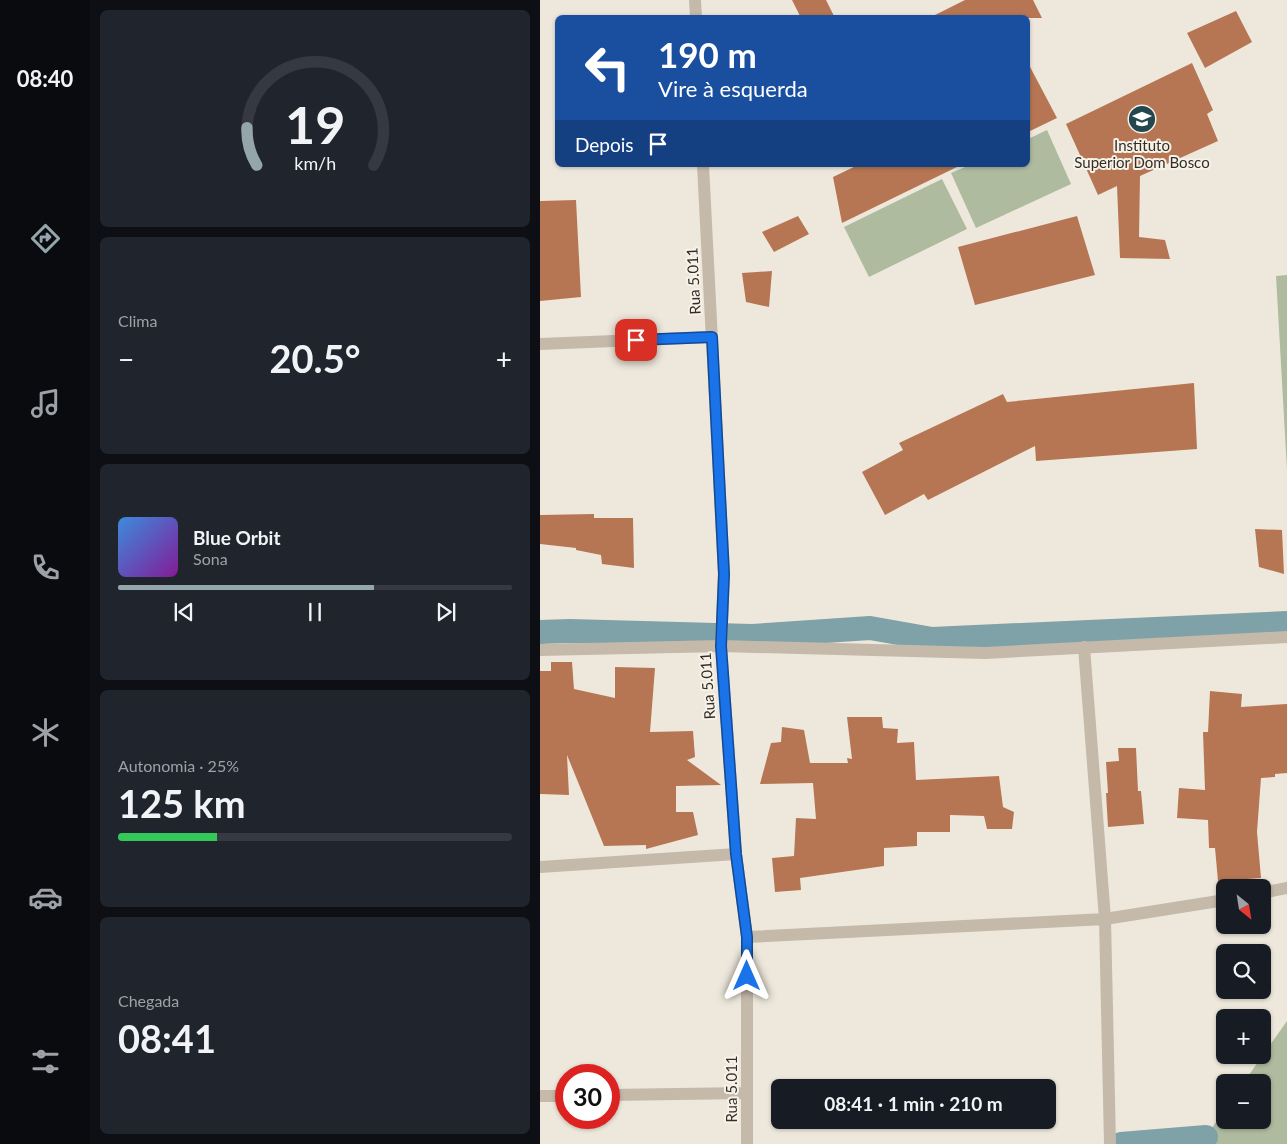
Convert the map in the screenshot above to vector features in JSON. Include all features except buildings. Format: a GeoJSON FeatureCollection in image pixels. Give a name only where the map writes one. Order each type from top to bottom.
{"type":"FeatureCollection","features":[{"type":"Feature","properties":{"kind":"street"},"geometry":{"type":"LineString","coordinates":[[695,0],[696,15]]}},
{"type":"Feature","properties":{"kind":"street","name":"Rua 5.011"},"geometry":{"type":"LineString","coordinates":[[704,167],[724,574],[721,646],[736,854],[747,937],[747,1144]]}},
{"type":"Feature","properties":{"kind":"street"},"geometry":{"type":"LineString","coordinates":[[540,344],[712,337]]}},
{"type":"Feature","properties":{"kind":"street"},"geometry":{"type":"LineString","coordinates":[[540,650],[721,646],[985,653],[1287,636]]}},
{"type":"Feature","properties":{"kind":"street"},"geometry":{"type":"LineString","coordinates":[[1084,647],[1105,919],[1110,1144]]}},
{"type":"Feature","properties":{"kind":"street"},"geometry":{"type":"LineString","coordinates":[[540,867],[736,854]]}},
{"type":"Feature","properties":{"kind":"street"},"geometry":{"type":"LineString","coordinates":[[1271,891],[1287,888]]}},
{"type":"Feature","properties":{"kind":"street"},"geometry":{"type":"LineString","coordinates":[[747,937],[1105,919],[1216,901]]}},
{"type":"Feature","properties":{"kind":"street"},"geometry":{"type":"LineString","coordinates":[[620,1095],[747,1093]]}},
{"type":"Feature","properties":{"kind":"street"},"geometry":{"type":"LineString","coordinates":[[540,1096],[555,1096]]}},
{"type":"Feature","properties":{"kind":"green space"},"geometry":{"type":"Polygon","coordinates":[[[1047,130],[1071,184],[976,228],[951,173],[965,167],[1030,167],[1030,138],[1047,130]]]}},
{"type":"Feature","properties":{"kind":"green space"},"geometry":{"type":"Polygon","coordinates":[[[942,179],[967,229],[869,277],[844,227],[942,179]]]}},
{"type":"Feature","properties":{"kind":"green space"},"geometry":{"type":"Polygon","coordinates":[[[1287,275],[1287,470],[1276,276],[1287,275]]]}},
{"type":"Feature","properties":{"kind":"green space"},"geometry":{"type":"Polygon","coordinates":[[[1287,1021],[1287,1144],[1201,1144],[1216,1122],[1216,1129],[1271,1129],[1271,1074],[1250,1074],[1257,1064],[1271,1064],[1271,1044],[1287,1021]]]}},
{"type":"Feature","properties":{"kind":"waterway"},"geometry":{"type":"LineString","coordinates":[[540,632],[570,631],[752,636],[870,628],[932,639],[1287,623]]}},
{"type":"Feature","properties":{"kind":"waterway"},"geometry":{"type":"LineString","coordinates":[[1121,1144],[1206,1137]]}},
{"type":"Feature","properties":{"kind":"place","name":"Instituto Superior Dom Bosco"},"geometry":{"type":"Point","coordinates":[1142,119]}},
{"type":"Feature","properties":{"kind":"route"},"geometry":{"type":"LineString","coordinates":[[636,340],[712,337],[724,574],[721,646],[736,854],[747,937],[747,976]]}}]}
